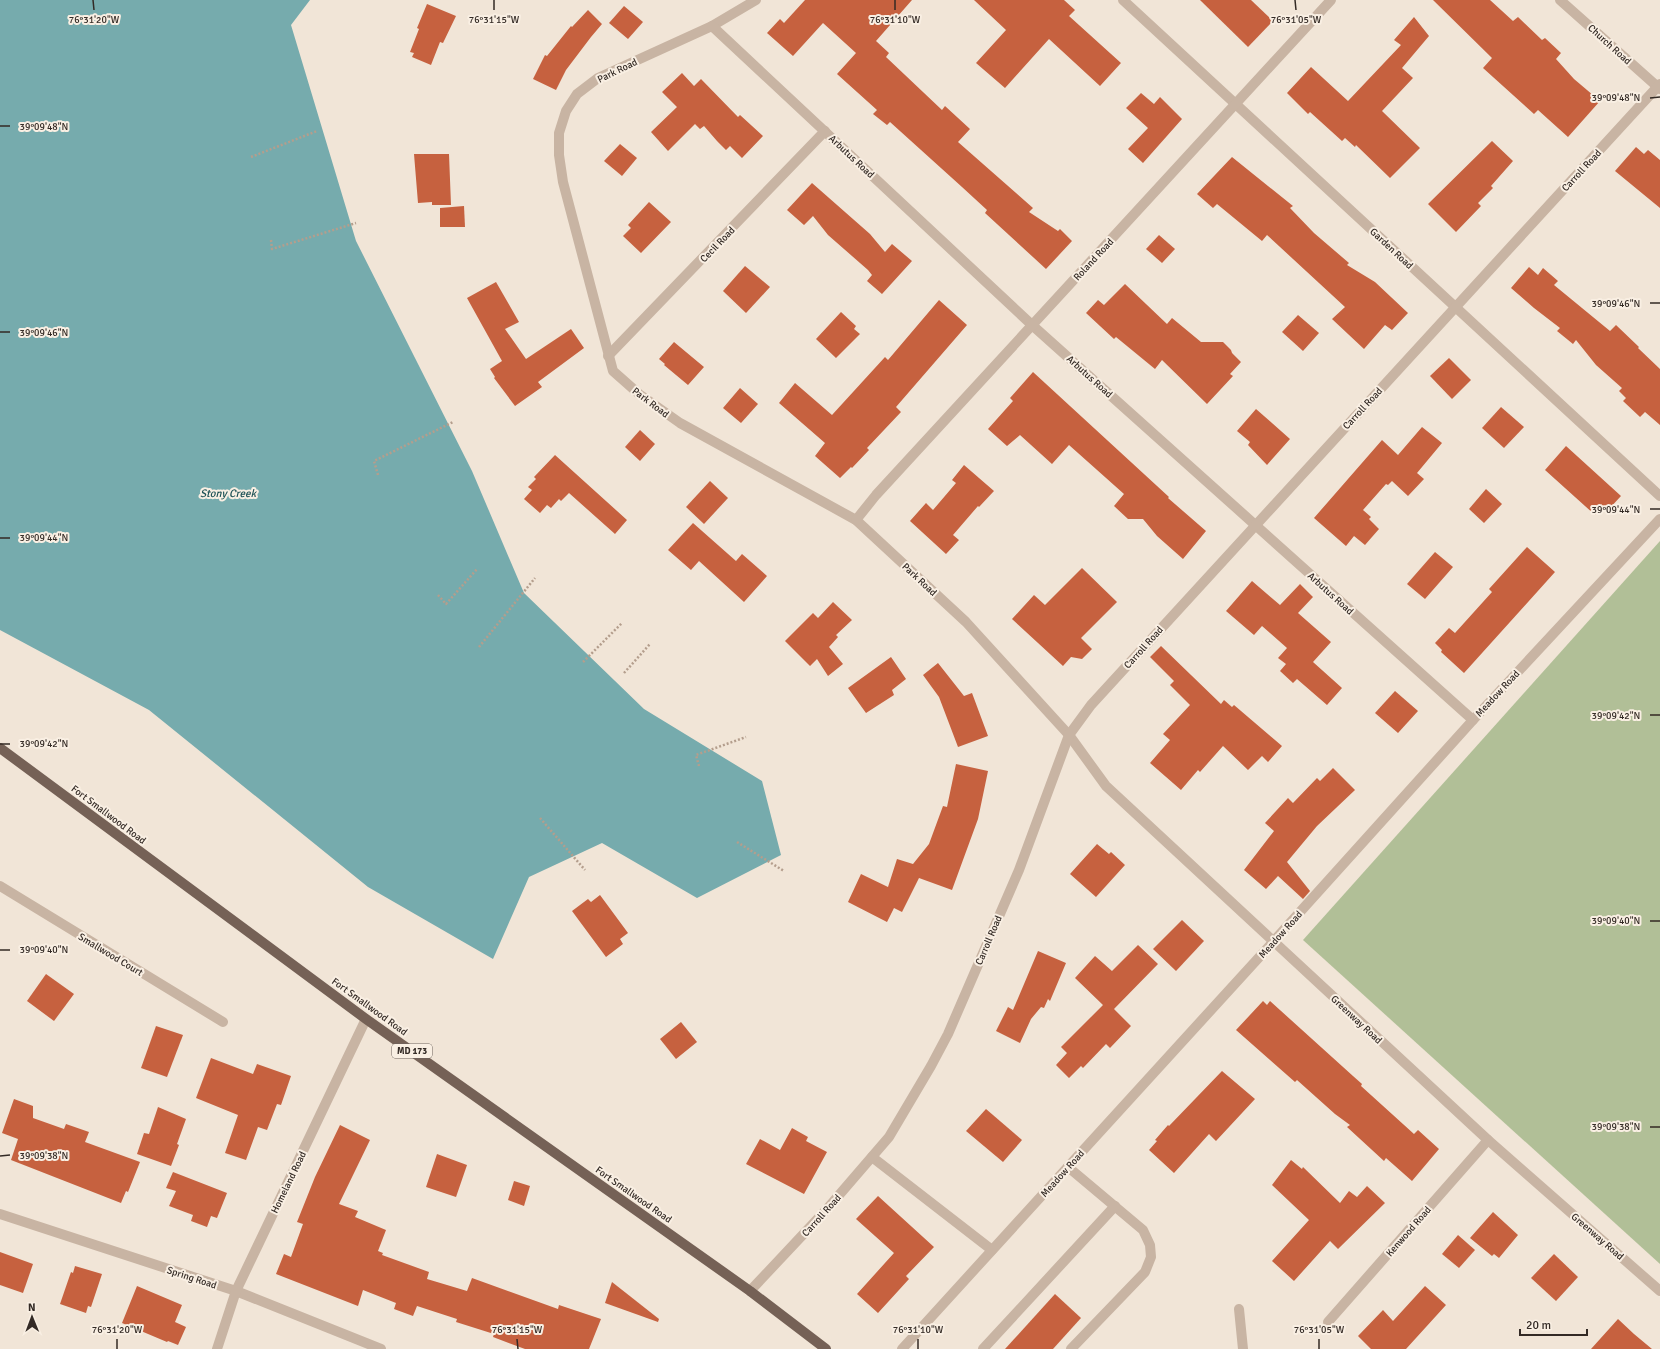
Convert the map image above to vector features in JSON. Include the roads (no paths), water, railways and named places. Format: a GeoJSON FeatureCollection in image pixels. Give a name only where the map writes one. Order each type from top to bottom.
{"type":"FeatureCollection","features":[{"type":"Feature","properties":{"kind":"main road","name":"Fort Smallwood Road"},"geometry":{"type":"LineString","coordinates":[[0,748],[366,1019],[750,1291],[826,1349]]}},
{"type":"Feature","properties":{"kind":"street","name":"Park Road"},"geometry":{"type":"LineString","coordinates":[[756,0],[712,26],[598,78],[578,94],[566,111],[559,133],[559,155],[563,182],[608,356],[614,371],[639,394],[680,423],[856,520],[966,622],[1069,735]]}},
{"type":"Feature","properties":{"kind":"street","name":"Garden Road"},"geometry":{"type":"LineString","coordinates":[[1123,0],[1660,496]]}},
{"type":"Feature","properties":{"kind":"street","name":"Roland Road"},"geometry":{"type":"LineString","coordinates":[[856,520],[876,495],[1331,0]]}},
{"type":"Feature","properties":{"kind":"street","name":"Church Road"},"geometry":{"type":"LineString","coordinates":[[1560,0],[1659,86]]}},
{"type":"Feature","properties":{"kind":"street","name":"Arbutus Road"},"geometry":{"type":"LineString","coordinates":[[712,26],[1032,325],[1472,720]]}},
{"type":"Feature","properties":{"kind":"street","name":"Carroll Road"},"geometry":{"type":"LineString","coordinates":[[750,1291],[827,1209],[889,1137],[948,1034],[1019,870],[1069,735],[1091,705],[1659,86]]}},
{"type":"Feature","properties":{"kind":"street","name":"Cecil Road"},"geometry":{"type":"LineString","coordinates":[[608,356],[825,131]]}},
{"type":"Feature","properties":{"kind":"street","name":"Meadow Road"},"geometry":{"type":"LineString","coordinates":[[902,1349],[1273,942],[1472,720],[1660,519]]}},
{"type":"Feature","properties":{"kind":"street","name":"Greenway Road"},"geometry":{"type":"LineString","coordinates":[[1069,735],[1106,786],[1488,1140],[1660,1291]]}},
{"type":"Feature","properties":{"kind":"street","name":"Smallwood Court"},"geometry":{"type":"LineString","coordinates":[[0,886],[223,1022]]}},
{"type":"Feature","properties":{"kind":"street","name":"Homeland Road"},"geometry":{"type":"LineString","coordinates":[[217,1349],[236,1291],[366,1019]]}},
{"type":"Feature","properties":{"kind":"street","name":"Kenwood Road"},"geometry":{"type":"LineString","coordinates":[[1328,1322],[1488,1140]]}},
{"type":"Feature","properties":{"kind":"street"},"geometry":{"type":"LineString","coordinates":[[872,1157],[992,1250]]}},
{"type":"Feature","properties":{"kind":"street"},"geometry":{"type":"LineString","coordinates":[[1068,1167],[1143,1230],[1150,1245],[1151,1257],[1145,1272],[1071,1349]]}},
{"type":"Feature","properties":{"kind":"street"},"geometry":{"type":"LineString","coordinates":[[983,1349],[1115,1206]]}},
{"type":"Feature","properties":{"kind":"street","name":"Spring Road"},"geometry":{"type":"LineString","coordinates":[[0,1214],[236,1291],[381,1349]]}},
{"type":"Feature","properties":{"kind":"street"},"geometry":{"type":"LineString","coordinates":[[1239,1309],[1244,1349]]}},
{"type":"Feature","properties":{"kind":"water","name":"Stony Creek"},"geometry":{"type":"Polygon","coordinates":[[[0,0],[310,0],[291,25],[356,241],[472,471],[524,593],[644,709],[762,781],[781,855],[697,898],[602,843],[529,877],[493,959],[368,887],[149,710],[0,630],[0,0]]]}}]}
